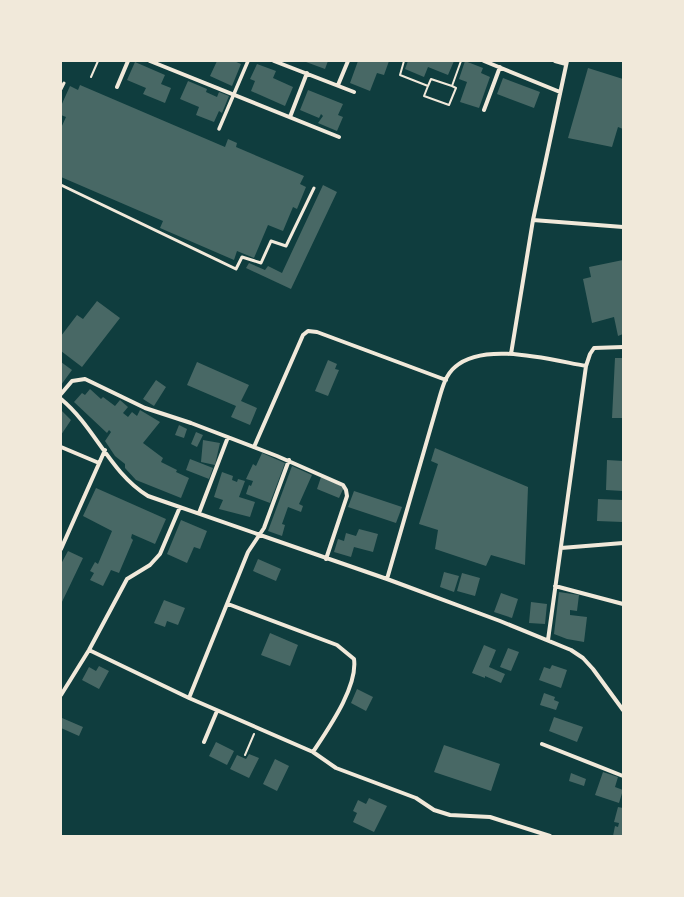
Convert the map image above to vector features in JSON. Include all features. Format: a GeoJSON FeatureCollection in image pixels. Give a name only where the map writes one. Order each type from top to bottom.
{"type":"FeatureCollection","features":[{"type":"Feature","properties":{"kind":"street"},"geometry":{"type":"LineString","coordinates":[[117,87],[128,61]]}},
{"type":"Feature","properties":{"kind":"street"},"geometry":{"type":"LineString","coordinates":[[150,61],[339,137]]}},
{"type":"Feature","properties":{"kind":"street"},"geometry":{"type":"LineString","coordinates":[[219,129],[248,61]]}},
{"type":"Feature","properties":{"kind":"street"},"geometry":{"type":"LineString","coordinates":[[274,61],[354,92]]}},
{"type":"Feature","properties":{"kind":"street"},"geometry":{"type":"LineString","coordinates":[[338,85],[348,61]]}},
{"type":"Feature","properties":{"kind":"street"},"geometry":{"type":"LineString","coordinates":[[484,61],[560,92]]}},
{"type":"Feature","properties":{"kind":"street"},"geometry":{"type":"LineString","coordinates":[[511,354],[533,220],[567,63],[554,61]]}},
{"type":"Feature","properties":{"kind":"street"},"geometry":{"type":"LineString","coordinates":[[484,110],[500,67]]}},
{"type":"Feature","properties":{"kind":"street"},"geometry":{"type":"LineString","coordinates":[[290,117],[307,74]]}},
{"type":"Feature","properties":{"kind":"street"},"geometry":{"type":"LineString","coordinates":[[533,220],[623,227]]}},
{"type":"Feature","properties":{"kind":"street"},"geometry":{"type":"LineString","coordinates":[[254,447],[303,335],[308,331],[317,332],[446,380]]}},
{"type":"Feature","properties":{"kind":"street"},"geometry":{"type":"LineString","coordinates":[[548,640],[586,366],[590,354],[594,348],[623,346]]}},
{"type":"Feature","properties":{"kind":"street"},"geometry":{"type":"LineString","coordinates":[[387,579],[446,380],[454,367],[469,358],[491,353],[511,354],[586,366]]}},
{"type":"Feature","properties":{"kind":"street"},"geometry":{"type":"LineString","coordinates":[[61,394],[72,382],[86,379],[150,410],[289,460],[343,485],[347,496],[326,559]]}},
{"type":"Feature","properties":{"kind":"street"},"geometry":{"type":"LineString","coordinates":[[61,399],[78,415],[123,476],[137,489],[155,499],[387,579],[571,650],[583,658],[593,669],[623,710]]}},
{"type":"Feature","properties":{"kind":"street"},"geometry":{"type":"LineString","coordinates":[[199,513],[228,437]]}},
{"type":"Feature","properties":{"kind":"street"},"geometry":{"type":"LineString","coordinates":[[61,447],[99,464]]}},
{"type":"Feature","properties":{"kind":"street"},"geometry":{"type":"LineString","coordinates":[[61,549],[105,450]]}},
{"type":"Feature","properties":{"kind":"street"},"geometry":{"type":"LineString","coordinates":[[189,698],[248,552],[264,528],[289,460]]}},
{"type":"Feature","properties":{"kind":"street"},"geometry":{"type":"LineString","coordinates":[[61,695],[89,650],[127,579],[150,565],[160,554],[180,507]]}},
{"type":"Feature","properties":{"kind":"street"},"geometry":{"type":"LineString","coordinates":[[561,548],[623,543]]}},
{"type":"Feature","properties":{"kind":"street"},"geometry":{"type":"LineString","coordinates":[[555,586],[623,604]]}},
{"type":"Feature","properties":{"kind":"street"},"geometry":{"type":"LineString","coordinates":[[228,604],[337,645],[354,659],[355,668],[338,712],[313,752]]}},
{"type":"Feature","properties":{"kind":"street"},"geometry":{"type":"LineString","coordinates":[[89,650],[217,711],[313,752],[336,768],[416,798],[434,810],[450,815],[490,817],[550,836]]}},
{"type":"Feature","properties":{"kind":"street"},"geometry":{"type":"LineString","coordinates":[[204,742],[217,711]]}},
{"type":"Feature","properties":{"kind":"street"},"geometry":{"type":"LineString","coordinates":[[542,744],[623,776]]}},
{"type":"Feature","properties":{"kind":"lane"},"geometry":{"type":"LineString","coordinates":[[61,90],[64,83]]}},
{"type":"Feature","properties":{"kind":"lane"},"geometry":{"type":"LineString","coordinates":[[61,185],[236,269],[242,257],[261,263],[271,241],[286,246],[314,188]]}},
{"type":"Feature","properties":{"kind":"path"},"geometry":{"type":"LineString","coordinates":[[91,76],[98,61]]}},
{"type":"Feature","properties":{"kind":"path"},"geometry":{"type":"LineString","coordinates":[[404,61],[400,75],[428,86]]}},
{"type":"Feature","properties":{"kind":"path"},"geometry":{"type":"LineString","coordinates":[[452,86],[461,61]]}},
{"type":"Feature","properties":{"kind":"path"},"geometry":{"type":"LineString","coordinates":[[431,79],[456,88],[450,105],[424,96],[428,86],[431,79]]}},
{"type":"Feature","properties":{"kind":"path"},"geometry":{"type":"LineString","coordinates":[[245,755],[256,728]]}},
{"type":"Feature","properties":{"kind":"building"},"geometry":{"type":"Polygon","coordinates":[[[217,61],[234,61],[241,64],[232,86],[210,76],[217,61]]]}},
{"type":"Feature","properties":{"kind":"building"},"geometry":{"type":"Polygon","coordinates":[[[328,61],[325,69],[306,62],[328,61]]]}},
{"type":"Feature","properties":{"kind":"building"},"geometry":{"type":"Polygon","coordinates":[[[358,61],[389,61],[384,75],[377,73],[370,91],[350,83],[358,61]]]}},
{"type":"Feature","properties":{"kind":"building"},"geometry":{"type":"Polygon","coordinates":[[[408,61],[454,61],[448,75],[428,67],[424,77],[405,69],[408,61]]]}},
{"type":"Feature","properties":{"kind":"building"},"geometry":{"type":"Polygon","coordinates":[[[465,61],[483,68],[481,73],[490,77],[479,108],[460,102],[467,82],[459,79],[465,61]]]}},
{"type":"Feature","properties":{"kind":"building"},"geometry":{"type":"Polygon","coordinates":[[[135,62],[165,75],[161,84],[171,88],[165,103],[143,94],[146,88],[127,80],[135,62]]]}},
{"type":"Feature","properties":{"kind":"building"},"geometry":{"type":"Polygon","coordinates":[[[257,64],[276,71],[273,78],[293,87],[285,106],[251,91],[255,81],[250,79],[257,64]]]}},
{"type":"Feature","properties":{"kind":"building"},"geometry":{"type":"Polygon","coordinates":[[[588,68],[623,79],[623,129],[618,127],[612,147],[568,138],[588,68]]]}},
{"type":"Feature","properties":{"kind":"building"},"geometry":{"type":"Polygon","coordinates":[[[503,78],[540,92],[534,108],[497,94],[503,78]]]}},
{"type":"Feature","properties":{"kind":"building"},"geometry":{"type":"Polygon","coordinates":[[[188,81],[207,89],[206,92],[217,97],[219,92],[229,96],[222,113],[219,111],[214,122],[196,115],[199,107],[180,99],[188,81]]]}},
{"type":"Feature","properties":{"kind":"building"},"geometry":{"type":"Polygon","coordinates":[[[80,85],[225,147],[228,139],[237,143],[236,147],[304,176],[300,184],[306,187],[297,209],[293,207],[283,231],[268,225],[254,258],[237,251],[234,260],[160,228],[163,221],[61,177],[61,128],[66,117],[61,115],[61,106],[70,86],[78,90],[80,85]]]}},
{"type":"Feature","properties":{"kind":"building"},"geometry":{"type":"Polygon","coordinates":[[[308,90],[343,104],[338,115],[343,117],[337,131],[318,123],[323,116],[321,114],[319,118],[300,110],[308,90]]]}},
{"type":"Feature","properties":{"kind":"building"},"geometry":{"type":"Polygon","coordinates":[[[323,185],[337,192],[291,289],[246,268],[249,263],[265,270],[268,266],[282,273],[323,185]]]}},
{"type":"Feature","properties":{"kind":"building"},"geometry":{"type":"Polygon","coordinates":[[[623,260],[623,334],[618,336],[614,317],[592,323],[583,279],[591,277],[589,267],[623,260]]]}},
{"type":"Feature","properties":{"kind":"building"},"geometry":{"type":"Polygon","coordinates":[[[97,301],[120,318],[82,367],[61,351],[61,336],[77,315],[83,319],[97,301]]]}},
{"type":"Feature","properties":{"kind":"building"},"geometry":{"type":"Polygon","coordinates":[[[615,358],[623,358],[623,418],[612,418],[615,358]]]}},
{"type":"Feature","properties":{"kind":"building"},"geometry":{"type":"Polygon","coordinates":[[[328,360],[337,364],[335,369],[339,370],[328,396],[315,391],[328,360]]]}},
{"type":"Feature","properties":{"kind":"building"},"geometry":{"type":"Polygon","coordinates":[[[61,362],[72,370],[61,385],[61,362]]]}},
{"type":"Feature","properties":{"kind":"building"},"geometry":{"type":"Polygon","coordinates":[[[197,362],[249,385],[241,401],[257,408],[250,425],[231,417],[236,406],[187,385],[197,362]]]}},
{"type":"Feature","properties":{"kind":"building"},"geometry":{"type":"Polygon","coordinates":[[[156,380],[166,387],[154,406],[143,399],[156,380]]]}},
{"type":"Feature","properties":{"kind":"building"},"geometry":{"type":"Polygon","coordinates":[[[90,389],[101,399],[103,397],[115,406],[120,400],[128,407],[123,413],[128,417],[132,412],[137,416],[140,410],[160,422],[143,443],[163,458],[161,462],[177,470],[176,472],[189,478],[181,498],[136,480],[125,468],[125,464],[115,456],[105,441],[111,432],[109,430],[107,433],[74,402],[82,393],[85,395],[90,389]]]}},
{"type":"Feature","properties":{"kind":"building"},"geometry":{"type":"Polygon","coordinates":[[[61,410],[71,420],[61,435],[61,410]]]}},
{"type":"Feature","properties":{"kind":"building"},"geometry":{"type":"Polygon","coordinates":[[[179,425],[187,429],[184,438],[175,435],[179,425]]]}},
{"type":"Feature","properties":{"kind":"building"},"geometry":{"type":"Polygon","coordinates":[[[196,432],[203,435],[197,447],[191,444],[196,432]]]}},
{"type":"Feature","properties":{"kind":"building"},"geometry":{"type":"Polygon","coordinates":[[[203,440],[220,443],[215,465],[201,462],[203,440]]]}},
{"type":"Feature","properties":{"kind":"building"},"geometry":{"type":"Polygon","coordinates":[[[435,448],[528,487],[525,565],[491,555],[486,566],[435,549],[438,530],[419,524],[438,464],[431,461],[435,448]]]}},
{"type":"Feature","properties":{"kind":"building"},"geometry":{"type":"Polygon","coordinates":[[[262,453],[285,463],[270,503],[246,494],[249,485],[251,486],[253,481],[246,479],[253,464],[256,466],[262,453]]]}},
{"type":"Feature","properties":{"kind":"building"},"geometry":{"type":"Polygon","coordinates":[[[190,459],[213,468],[209,479],[186,470],[190,459]]]}},
{"type":"Feature","properties":{"kind":"building"},"geometry":{"type":"Polygon","coordinates":[[[607,460],[623,461],[623,491],[606,490],[607,460]]]}},
{"type":"Feature","properties":{"kind":"building"},"geometry":{"type":"Polygon","coordinates":[[[292,466],[312,475],[299,504],[303,506],[301,512],[288,507],[282,524],[285,525],[282,536],[268,531],[292,466]]]}},
{"type":"Feature","properties":{"kind":"building"},"geometry":{"type":"Polygon","coordinates":[[[222,472],[233,476],[232,480],[237,482],[238,479],[245,481],[239,497],[255,502],[250,517],[219,509],[223,500],[214,497],[222,472]]]}},
{"type":"Feature","properties":{"kind":"building"},"geometry":{"type":"Polygon","coordinates":[[[321,477],[344,487],[339,498],[317,489],[321,477]]]}},
{"type":"Feature","properties":{"kind":"building"},"geometry":{"type":"Polygon","coordinates":[[[96,488],[166,519],[155,544],[132,534],[131,538],[133,540],[119,573],[111,570],[103,586],[90,580],[94,573],[90,571],[95,562],[98,564],[112,531],[83,516],[96,488]]]}},
{"type":"Feature","properties":{"kind":"building"},"geometry":{"type":"Polygon","coordinates":[[[354,491],[402,507],[396,523],[348,507],[354,491]]]}},
{"type":"Feature","properties":{"kind":"building"},"geometry":{"type":"Polygon","coordinates":[[[598,499],[623,500],[623,522],[597,521],[598,499]]]}},
{"type":"Feature","properties":{"kind":"building"},"geometry":{"type":"Polygon","coordinates":[[[181,520],[207,531],[200,549],[194,547],[187,563],[167,554],[181,520]]]}},
{"type":"Feature","properties":{"kind":"building"},"geometry":{"type":"Polygon","coordinates":[[[359,529],[378,534],[373,552],[354,547],[351,557],[334,552],[338,539],[344,541],[346,533],[356,536],[359,529]]]}},
{"type":"Feature","properties":{"kind":"building"},"geometry":{"type":"Polygon","coordinates":[[[68,551],[83,558],[61,604],[61,564],[68,551]]]}},
{"type":"Feature","properties":{"kind":"building"},"geometry":{"type":"Polygon","coordinates":[[[258,559],[281,569],[276,581],[253,571],[258,559]]]}},
{"type":"Feature","properties":{"kind":"building"},"geometry":{"type":"Polygon","coordinates":[[[444,572],[459,576],[454,592],[440,587],[444,572]]]}},
{"type":"Feature","properties":{"kind":"building"},"geometry":{"type":"Polygon","coordinates":[[[462,573],[480,578],[475,596],[457,591],[462,573]]]}},
{"type":"Feature","properties":{"kind":"building"},"geometry":{"type":"Polygon","coordinates":[[[559,592],[579,595],[577,611],[570,610],[570,615],[587,617],[584,642],[567,639],[554,634],[559,592]]]}},
{"type":"Feature","properties":{"kind":"building"},"geometry":{"type":"Polygon","coordinates":[[[501,593],[518,599],[512,618],[494,612],[501,593]]]}},
{"type":"Feature","properties":{"kind":"building"},"geometry":{"type":"Polygon","coordinates":[[[164,600],[185,608],[178,625],[167,621],[165,627],[154,623],[164,600]]]}},
{"type":"Feature","properties":{"kind":"building"},"geometry":{"type":"Polygon","coordinates":[[[531,602],[547,604],[545,624],[529,623],[531,602]]]}},
{"type":"Feature","properties":{"kind":"building"},"geometry":{"type":"Polygon","coordinates":[[[270,633],[298,645],[290,666],[261,655],[270,633]]]}},
{"type":"Feature","properties":{"kind":"building"},"geometry":{"type":"Polygon","coordinates":[[[484,645],[496,650],[489,667],[505,674],[501,683],[485,676],[485,678],[472,673],[484,645]]]}},
{"type":"Feature","properties":{"kind":"building"},"geometry":{"type":"Polygon","coordinates":[[[508,648],[519,652],[511,671],[500,667],[508,648]]]}},
{"type":"Feature","properties":{"kind":"building"},"geometry":{"type":"Polygon","coordinates":[[[552,665],[567,670],[561,688],[539,680],[544,667],[550,669],[552,665]]]}},
{"type":"Feature","properties":{"kind":"building"},"geometry":{"type":"Polygon","coordinates":[[[99,666],[109,671],[99,689],[82,680],[89,667],[96,671],[99,666]]]}},
{"type":"Feature","properties":{"kind":"building"},"geometry":{"type":"Polygon","coordinates":[[[357,689],[373,697],[366,711],[351,703],[357,689]]]}},
{"type":"Feature","properties":{"kind":"building"},"geometry":{"type":"Polygon","coordinates":[[[544,693],[555,697],[554,700],[559,702],[556,710],[540,705],[544,693]]]}},
{"type":"Feature","properties":{"kind":"building"},"geometry":{"type":"Polygon","coordinates":[[[554,717],[583,727],[577,742],[549,731],[554,717]]]}},
{"type":"Feature","properties":{"kind":"building"},"geometry":{"type":"Polygon","coordinates":[[[62,718],[83,727],[79,736],[61,728],[62,718]]]}},
{"type":"Feature","properties":{"kind":"building"},"geometry":{"type":"Polygon","coordinates":[[[216,742],[234,751],[227,765],[209,756],[216,742]]]}},
{"type":"Feature","properties":{"kind":"building"},"geometry":{"type":"Polygon","coordinates":[[[444,745],[500,764],[491,791],[434,772],[444,745]]]}},
{"type":"Feature","properties":{"kind":"building"},"geometry":{"type":"Polygon","coordinates":[[[249,754],[259,758],[249,778],[230,769],[237,755],[246,759],[249,754]]]}},
{"type":"Feature","properties":{"kind":"building"},"geometry":{"type":"Polygon","coordinates":[[[275,759],[289,766],[277,791],[263,784],[275,759]]]}},
{"type":"Feature","properties":{"kind":"building"},"geometry":{"type":"Polygon","coordinates":[[[603,772],[618,777],[615,787],[623,790],[619,803],[595,795],[603,772]]]}},
{"type":"Feature","properties":{"kind":"building"},"geometry":{"type":"Polygon","coordinates":[[[571,773],[586,779],[584,786],[569,781],[571,773]]]}},
{"type":"Feature","properties":{"kind":"building"},"geometry":{"type":"Polygon","coordinates":[[[369,798],[387,806],[374,832],[353,822],[357,813],[353,811],[358,800],[366,804],[369,798]]]}},
{"type":"Feature","properties":{"kind":"building"},"geometry":{"type":"Polygon","coordinates":[[[618,807],[623,808],[623,836],[613,836],[615,826],[618,827],[619,823],[614,822],[618,807]]]}}]}
